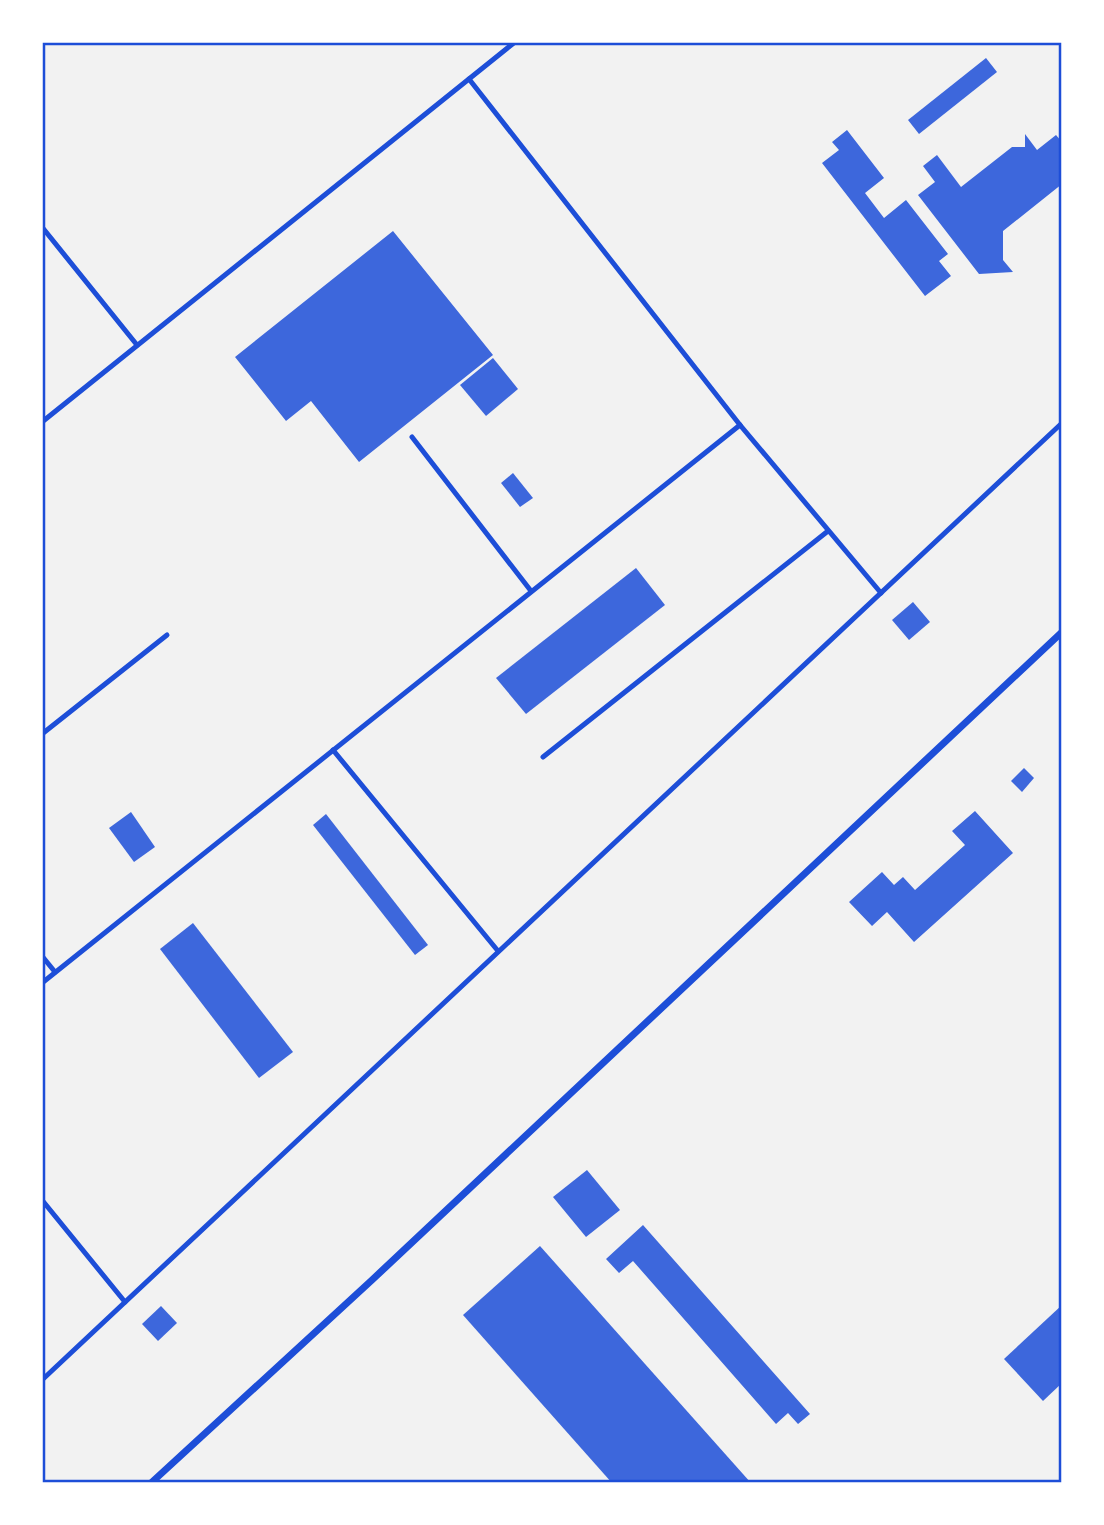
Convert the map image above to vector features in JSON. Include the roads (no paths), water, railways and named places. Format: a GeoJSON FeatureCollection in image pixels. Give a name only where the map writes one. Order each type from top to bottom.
{"type":"FeatureCollection","features":[{"type":"Feature","properties":{"kind":"street"},"geometry":{"type":"LineString","coordinates":[[150,1483],[382,1270],[1062,632]]}},
{"type":"Feature","properties":{"kind":"lane"},"geometry":{"type":"LineString","coordinates":[[42,422],[515,42]]}},
{"type":"Feature","properties":{"kind":"lane"},"geometry":{"type":"LineString","coordinates":[[469,79],[740,425],[881,593]]}},
{"type":"Feature","properties":{"kind":"lane"},"geometry":{"type":"LineString","coordinates":[[42,227],[137,345]]}},
{"type":"Feature","properties":{"kind":"lane"},"geometry":{"type":"LineString","coordinates":[[42,1380],[1062,423]]}},
{"type":"Feature","properties":{"kind":"lane"},"geometry":{"type":"LineString","coordinates":[[42,982],[740,425]]}},
{"type":"Feature","properties":{"kind":"lane"},"geometry":{"type":"LineString","coordinates":[[412,438],[531,592]]}},
{"type":"Feature","properties":{"kind":"lane"},"geometry":{"type":"LineString","coordinates":[[543,757],[828,530]]}},
{"type":"Feature","properties":{"kind":"lane"},"geometry":{"type":"LineString","coordinates":[[42,734],[167,635]]}},
{"type":"Feature","properties":{"kind":"lane"},"geometry":{"type":"LineString","coordinates":[[333,750],[498,951]]}},
{"type":"Feature","properties":{"kind":"lane"},"geometry":{"type":"LineString","coordinates":[[42,956],[55,972]]}},
{"type":"Feature","properties":{"kind":"lane"},"geometry":{"type":"LineString","coordinates":[[42,1200],[125,1302]]}}]}
